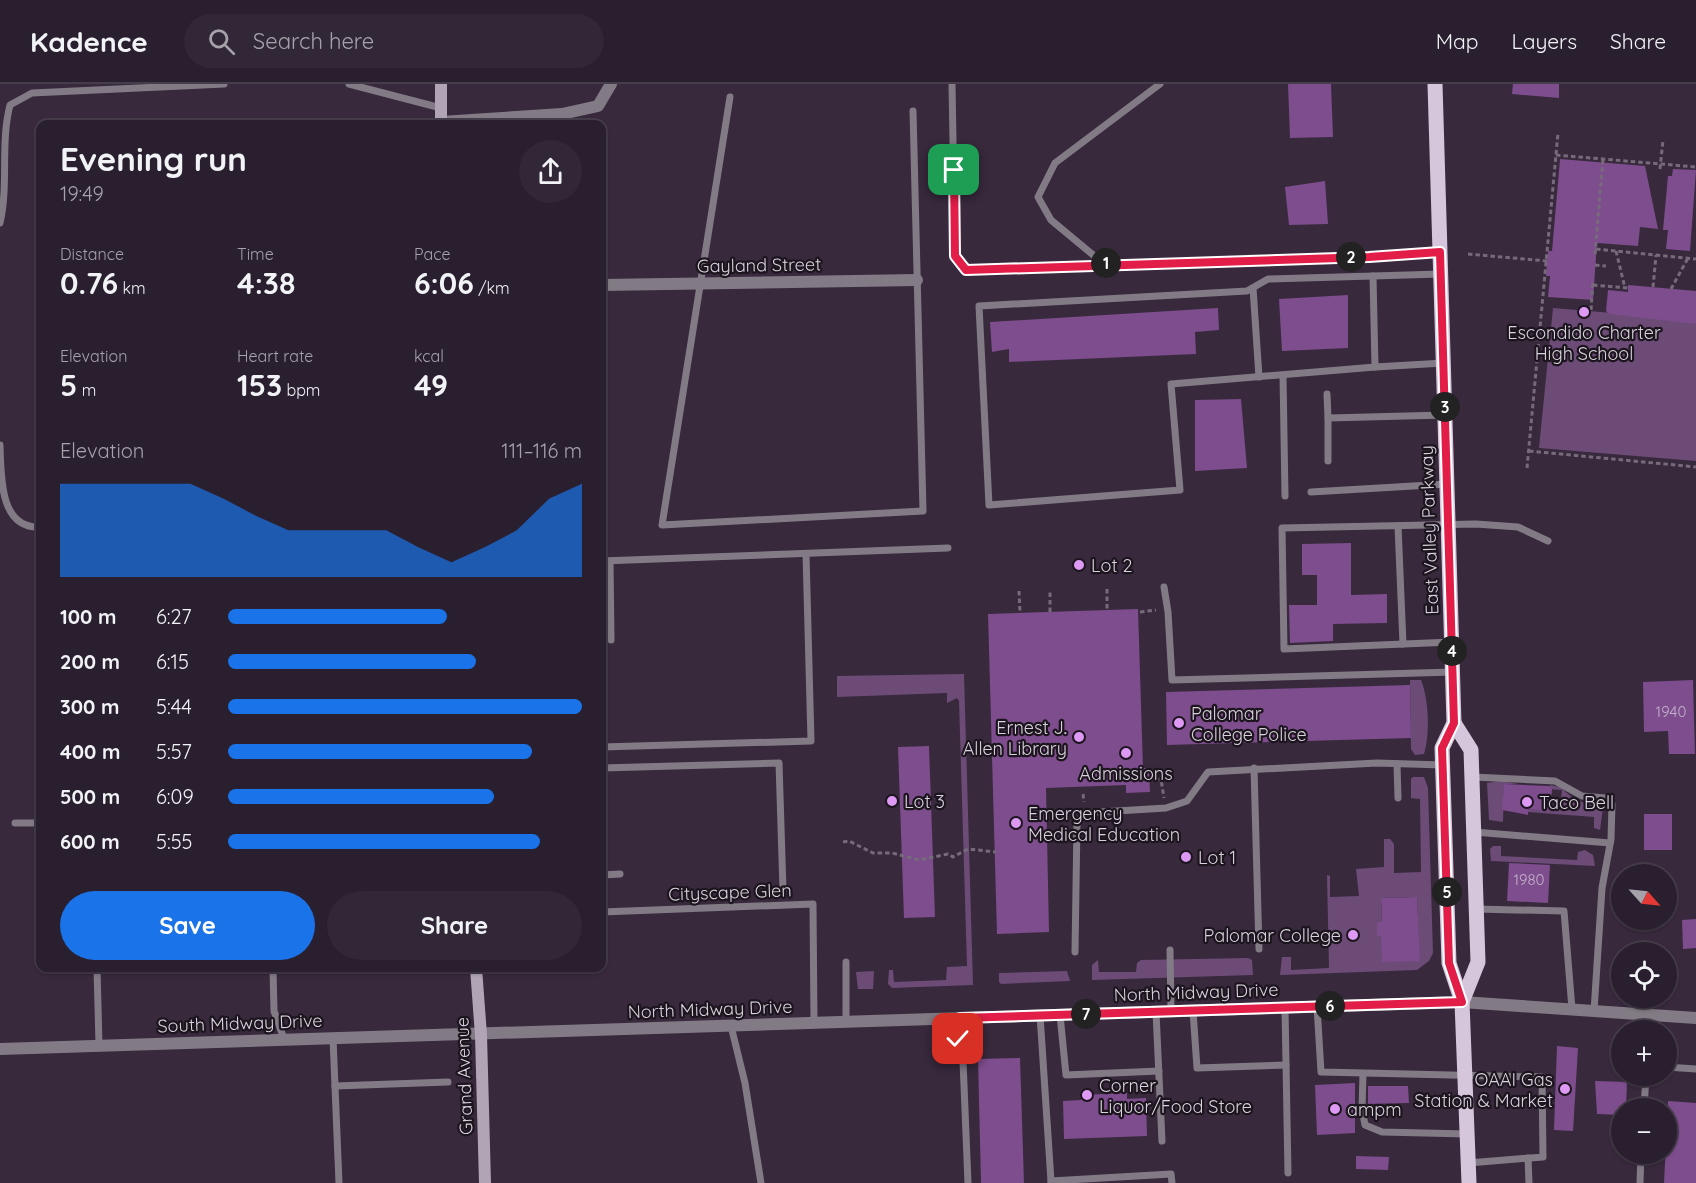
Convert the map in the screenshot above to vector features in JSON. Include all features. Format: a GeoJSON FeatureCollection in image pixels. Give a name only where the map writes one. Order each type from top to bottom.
{"type":"FeatureCollection","features":[{"type":"Feature","properties":{"kind":"main road"},"geometry":{"type":"LineString","coordinates":[[441,84],[441,120]]}},
{"type":"Feature","properties":{"kind":"main road","name":"East Valley Parkway"},"geometry":{"type":"LineString","coordinates":[[1435,84],[1454,723],[1442,748],[1449,963],[1462,1002],[1469,1183]]}},
{"type":"Feature","properties":{"kind":"main road","name":"East Valley Parkway"},"geometry":{"type":"LineString","coordinates":[[1454,723],[1471,750],[1478,962],[1462,1002]]}},
{"type":"Feature","properties":{"kind":"main road","name":"Grand Avenue"},"geometry":{"type":"LineString","coordinates":[[476,972],[481,1035],[485,1183]]}},
{"type":"Feature","properties":{"kind":"street"},"geometry":{"type":"LineString","coordinates":[[481,120],[562,114],[598,106],[611,84]]}},
{"type":"Feature","properties":{"kind":"street","name":"Gayland Street"},"geometry":{"type":"LineString","coordinates":[[606,285],[916,280]]}},
{"type":"Feature","properties":{"kind":"street","name":"North Midway Drive"},"geometry":{"type":"LineString","coordinates":[[481,1035],[1462,1002],[1696,1018]]}},
{"type":"Feature","properties":{"kind":"street","name":"South Midway Drive"},"geometry":{"type":"LineString","coordinates":[[0,1049],[481,1035]]}},
{"type":"Feature","properties":{"kind":"lane"},"geometry":{"type":"LineString","coordinates":[[0,223],[5,202],[5,124],[10,105],[32,93],[224,84]]}},
{"type":"Feature","properties":{"kind":"lane"},"geometry":{"type":"LineString","coordinates":[[350,84],[441,108]]}},
{"type":"Feature","properties":{"kind":"lane"},"geometry":{"type":"LineString","coordinates":[[952,84],[955,256],[966,270],[1369,257],[1440,252]]}},
{"type":"Feature","properties":{"kind":"lane"},"geometry":{"type":"LineString","coordinates":[[1104,264],[1051,220],[1038,197],[1055,163],[1160,84]]}},
{"type":"Feature","properties":{"kind":"lane"},"geometry":{"type":"LineString","coordinates":[[730,97],[662,525],[923,511],[913,111]]}},
{"type":"Feature","properties":{"kind":"lane"},"geometry":{"type":"LineString","coordinates":[[1441,274],[1268,279],[1247,291],[979,306],[989,505],[1180,490],[1171,384],[1444,363]]}},
{"type":"Feature","properties":{"kind":"lane"},"geometry":{"type":"LineString","coordinates":[[1372,276],[1375,367]]}},
{"type":"Feature","properties":{"kind":"lane"},"geometry":{"type":"LineString","coordinates":[[1253,288],[1259,376]]}},
{"type":"Feature","properties":{"kind":"lane"},"geometry":{"type":"LineString","coordinates":[[1283,375],[1285,496]]}},
{"type":"Feature","properties":{"kind":"lane"},"geometry":{"type":"LineString","coordinates":[[1327,394],[1328,462]]}},
{"type":"Feature","properties":{"kind":"lane"},"geometry":{"type":"LineString","coordinates":[[1328,418],[1445,415]]}},
{"type":"Feature","properties":{"kind":"lane"},"geometry":{"type":"LineString","coordinates":[[0,446],[2,505],[11,518],[30,528],[36,527]]}},
{"type":"Feature","properties":{"kind":"lane"},"geometry":{"type":"LineString","coordinates":[[1311,492],[1447,484]]}},
{"type":"Feature","properties":{"kind":"lane"},"geometry":{"type":"LineString","coordinates":[[1452,642],[1284,649],[1282,528],[1448,524],[1518,527],[1548,541]]}},
{"type":"Feature","properties":{"kind":"lane"},"geometry":{"type":"LineString","coordinates":[[1398,526],[1403,644]]}},
{"type":"Feature","properties":{"kind":"lane"},"geometry":{"type":"LineString","coordinates":[[606,561],[948,548]]}},
{"type":"Feature","properties":{"kind":"lane"},"geometry":{"type":"LineString","coordinates":[[606,747],[811,741],[806,554]]}},
{"type":"Feature","properties":{"kind":"lane"},"geometry":{"type":"LineString","coordinates":[[610,561],[611,640]]}},
{"type":"Feature","properties":{"kind":"lane"},"geometry":{"type":"LineString","coordinates":[[1164,587],[1172,680],[1453,672]]}},
{"type":"Feature","properties":{"kind":"lane"},"geometry":{"type":"LineString","coordinates":[[606,768],[779,763],[783,890]]}},
{"type":"Feature","properties":{"kind":"lane"},"geometry":{"type":"LineString","coordinates":[[1397,764],[1398,798]]}},
{"type":"Feature","properties":{"kind":"lane"},"geometry":{"type":"LineString","coordinates":[[1075,951],[1077,823],[1084,813],[1166,808],[1187,801],[1208,772],[1254,768],[1443,765]]}},
{"type":"Feature","properties":{"kind":"lane"},"geometry":{"type":"LineString","coordinates":[[1254,768],[1259,949]]}},
{"type":"Feature","properties":{"kind":"lane"},"geometry":{"type":"LineString","coordinates":[[1472,777],[1555,781],[1582,796],[1605,798],[1612,804],[1610,843],[1602,888],[1594,1011]]}},
{"type":"Feature","properties":{"kind":"lane"},"geometry":{"type":"LineString","coordinates":[[15,823],[36,823]]}},
{"type":"Feature","properties":{"kind":"lane"},"geometry":{"type":"LineString","coordinates":[[1474,832],[1610,843]]}},
{"type":"Feature","properties":{"kind":"lane"},"geometry":{"type":"LineString","coordinates":[[606,876],[620,874]]}},
{"type":"Feature","properties":{"kind":"lane","name":"Cityscape Glen"},"geometry":{"type":"LineString","coordinates":[[606,912],[813,904],[814,1023]]}},
{"type":"Feature","properties":{"kind":"lane"},"geometry":{"type":"LineString","coordinates":[[1476,909],[1564,911],[1572,1010]]}},
{"type":"Feature","properties":{"kind":"lane"},"geometry":{"type":"LineString","coordinates":[[1170,950],[1171,1011]]}},
{"type":"Feature","properties":{"kind":"lane"},"geometry":{"type":"LineString","coordinates":[[846,962],[846,1022]]}},
{"type":"Feature","properties":{"kind":"lane"},"geometry":{"type":"LineString","coordinates":[[97,972],[99,1045]]}},
{"type":"Feature","properties":{"kind":"lane"},"geometry":{"type":"LineString","coordinates":[[273,972],[274,1011],[284,1039]]}},
{"type":"Feature","properties":{"kind":"lane"},"geometry":{"type":"LineString","coordinates":[[1317,1006],[1321,1072],[1542,1077],[1543,1157],[1468,1163]]}},
{"type":"Feature","properties":{"kind":"lane"},"geometry":{"type":"LineString","coordinates":[[1285,1008],[1288,1173]]}},
{"type":"Feature","properties":{"kind":"lane"},"geometry":{"type":"LineString","coordinates":[[1193,1011],[1197,1068],[1286,1065]]}},
{"type":"Feature","properties":{"kind":"lane"},"geometry":{"type":"LineString","coordinates":[[1156,1012],[1162,1141]]}},
{"type":"Feature","properties":{"kind":"lane"},"geometry":{"type":"LineString","coordinates":[[1060,1015],[1066,1075],[1159,1071]]}},
{"type":"Feature","properties":{"kind":"lane"},"geometry":{"type":"LineString","coordinates":[[1650,1015],[1650,1020]]}},
{"type":"Feature","properties":{"kind":"lane"},"geometry":{"type":"LineString","coordinates":[[1041,1016],[1051,1182],[1171,1174],[1172,1183]]}},
{"type":"Feature","properties":{"kind":"lane"},"geometry":{"type":"LineString","coordinates":[[960,1018],[958,1039],[963,1061],[968,1183]]}},
{"type":"Feature","properties":{"kind":"lane"},"geometry":{"type":"LineString","coordinates":[[731,1026],[745,1083],[761,1183]]}},
{"type":"Feature","properties":{"kind":"lane"},"geometry":{"type":"LineString","coordinates":[[333,1038],[339,1183]]}},
{"type":"Feature","properties":{"kind":"lane"},"geometry":{"type":"LineString","coordinates":[[1677,1068],[1696,1070]]}},
{"type":"Feature","properties":{"kind":"lane"},"geometry":{"type":"LineString","coordinates":[[1363,1074],[1362,1109],[1365,1125],[1382,1132],[1467,1134]]}},
{"type":"Feature","properties":{"kind":"lane"},"geometry":{"type":"LineString","coordinates":[[335,1086],[448,1082]]}},
{"type":"Feature","properties":{"kind":"lane"},"geometry":{"type":"LineString","coordinates":[[1528,1158],[1529,1183]]}},
{"type":"Feature","properties":{"kind":"lane"},"geometry":{"type":"LineString","coordinates":[[1640,1183],[1641,1164]]}},
{"type":"Feature","properties":{"kind":"path"},"geometry":{"type":"LineString","coordinates":[[1527,468],[1558,133]]}},
{"type":"Feature","properties":{"kind":"path"},"geometry":{"type":"LineString","coordinates":[[1660,166],[1663,140]]}},
{"type":"Feature","properties":{"kind":"path"},"geometry":{"type":"LineString","coordinates":[[1556,155],[1660,166],[1696,167]]}},
{"type":"Feature","properties":{"kind":"path"},"geometry":{"type":"LineString","coordinates":[[1595,254],[1602,159]]}},
{"type":"Feature","properties":{"kind":"path"},"geometry":{"type":"LineString","coordinates":[[1596,249],[1696,259]]}},
{"type":"Feature","properties":{"kind":"path"},"geometry":{"type":"LineString","coordinates":[[1593,285],[1627,288],[1616,251]]}},
{"type":"Feature","properties":{"kind":"path"},"geometry":{"type":"LineString","coordinates":[[1468,254],[1546,261]]}},
{"type":"Feature","properties":{"kind":"path"},"geometry":{"type":"LineString","coordinates":[[1653,287],[1656,255]]}},
{"type":"Feature","properties":{"kind":"path"},"geometry":{"type":"LineString","coordinates":[[1671,289],[1688,258]]}},
{"type":"Feature","properties":{"kind":"path"},"geometry":{"type":"LineString","coordinates":[[1595,265],[1606,266]]}},
{"type":"Feature","properties":{"kind":"path"},"geometry":{"type":"LineString","coordinates":[[1591,310],[1593,280]]}},
{"type":"Feature","properties":{"kind":"path"},"geometry":{"type":"LineString","coordinates":[[1529,451],[1696,467]]}},
{"type":"Feature","properties":{"kind":"path"},"geometry":{"type":"LineString","coordinates":[[1107,589],[1107,610]]}},
{"type":"Feature","properties":{"kind":"path"},"geometry":{"type":"LineString","coordinates":[[1019,591],[1020,613]]}},
{"type":"Feature","properties":{"kind":"path"},"geometry":{"type":"LineString","coordinates":[[1050,591],[1050,612]]}},
{"type":"Feature","properties":{"kind":"path"},"geometry":{"type":"LineString","coordinates":[[1140,612],[1167,608]]}},
{"type":"Feature","properties":{"kind":"path"},"geometry":{"type":"LineString","coordinates":[[1149,779],[1161,779],[1166,808]]}},
{"type":"Feature","properties":{"kind":"path"},"geometry":{"type":"LineString","coordinates":[[843,842],[849,841],[873,853],[892,853],[919,860],[948,854],[953,856],[968,849],[996,852]]}},
{"type":"Feature","properties":{"kind":"shaded area"},"geometry":{"type":"Polygon","coordinates":[[[1553,308],[1696,320],[1696,461],[1539,448],[1553,308]]]}},
{"type":"Feature","properties":{"kind":"shaded area"},"geometry":{"type":"Polygon","coordinates":[[[964,674],[973,985],[892,988],[888,984],[889,970],[893,970],[894,982],[946,980],[947,967],[967,966],[959,701],[957,698],[947,703],[947,693],[837,697],[837,676],[964,674]]]}},
{"type":"Feature","properties":{"kind":"shaded area"},"geometry":{"type":"Polygon","coordinates":[[[1410,680],[1421,680],[1426,697],[1428,727],[1424,754],[1415,755],[1411,749],[1410,680]]]}},
{"type":"Feature","properties":{"kind":"shaded area"},"geometry":{"type":"Polygon","coordinates":[[[1424,777],[1428,788],[1433,953],[1429,961],[1417,970],[1280,975],[1282,957],[1291,957],[1291,970],[1329,968],[1327,875],[1330,876],[1330,897],[1359,896],[1356,869],[1384,867],[1384,839],[1390,839],[1394,844],[1394,873],[1421,872],[1420,799],[1411,798],[1411,779],[1424,777]],[[1417,897],[1381,898],[1382,922],[1377,922],[1377,936],[1381,936],[1419,960],[1417,897]]]}},
{"type":"Feature","properties":{"kind":"shaded area"},"geometry":{"type":"Polygon","coordinates":[[[1501,781],[1518,784],[1504,784],[1503,822],[1489,820],[1487,783],[1501,781]]]}},
{"type":"Feature","properties":{"kind":"shaded area"},"geometry":{"type":"Polygon","coordinates":[[[1550,785],[1560,787],[1575,800],[1603,808],[1600,830],[1594,828],[1594,817],[1528,812],[1528,809],[1560,810],[1562,790],[1549,789],[1550,785]]]}},
{"type":"Feature","properties":{"kind":"shaded area"},"geometry":{"type":"Polygon","coordinates":[[[1493,846],[1501,846],[1501,856],[1577,860],[1578,852],[1585,850],[1593,855],[1595,866],[1491,861],[1490,849],[1493,846]]]}},
{"type":"Feature","properties":{"kind":"shaded area"},"geometry":{"type":"Polygon","coordinates":[[[1248,958],[1252,960],[1253,975],[1092,980],[1092,965],[1098,960],[1099,972],[1136,972],[1137,963],[1141,960],[1248,958]]]}},
{"type":"Feature","properties":{"kind":"shaded area"},"geometry":{"type":"Polygon","coordinates":[[[874,971],[873,989],[858,989],[856,972],[874,971]]]}},
{"type":"Feature","properties":{"kind":"shaded area"},"geometry":{"type":"Polygon","coordinates":[[[1067,971],[1070,981],[1001,984],[999,982],[999,973],[1067,971]]]}},
{"type":"Feature","properties":{"kind":"building"},"geometry":{"type":"Polygon","coordinates":[[[1288,84],[1331,84],[1333,137],[1290,138],[1288,84]]]}},
{"type":"Feature","properties":{"kind":"building"},"geometry":{"type":"Polygon","coordinates":[[[1513,84],[1559,84],[1559,98],[1512,94],[1513,84]]]}},
{"type":"Feature","properties":{"kind":"building"},"geometry":{"type":"Polygon","coordinates":[[[1560,159],[1645,166],[1658,229],[1640,227],[1638,246],[1597,243],[1593,300],[1548,297],[1550,276],[1546,276],[1547,261],[1548,251],[1552,251],[1560,159]]]}},
{"type":"Feature","properties":{"kind":"building"},"geometry":{"type":"Polygon","coordinates":[[[1673,169],[1696,170],[1690,251],[1666,249],[1668,230],[1663,230],[1668,176],[1672,176],[1673,169]]]}},
{"type":"Feature","properties":{"kind":"building"},"geometry":{"type":"Polygon","coordinates":[[[1325,181],[1328,224],[1289,225],[1285,187],[1325,181]]]}},
{"type":"Feature","properties":{"kind":"building"},"geometry":{"type":"Polygon","coordinates":[[[1628,285],[1696,291],[1696,324],[1609,314],[1606,311],[1608,290],[1628,292],[1628,285]]]}},
{"type":"Feature","properties":{"kind":"building"},"geometry":{"type":"Polygon","coordinates":[[[1348,295],[1348,348],[1282,351],[1279,299],[1348,295]]]}},
{"type":"Feature","properties":{"kind":"building"},"geometry":{"type":"Polygon","coordinates":[[[1218,308],[1219,330],[1195,332],[1196,354],[1009,362],[1009,349],[992,352],[990,322],[1218,308]]]}},
{"type":"Feature","properties":{"kind":"building"},"geometry":{"type":"Polygon","coordinates":[[[1241,399],[1247,468],[1195,471],[1195,400],[1241,399]]]}},
{"type":"Feature","properties":{"kind":"building"},"geometry":{"type":"Polygon","coordinates":[[[1351,543],[1351,595],[1387,594],[1387,623],[1333,624],[1333,641],[1290,643],[1289,605],[1317,605],[1317,575],[1302,575],[1302,544],[1351,543]]]}},
{"type":"Feature","properties":{"kind":"building"},"geometry":{"type":"Polygon","coordinates":[[[1138,609],[1143,768],[1149,768],[1150,792],[1126,793],[1126,785],[1046,788],[1049,932],[997,934],[988,614],[1138,609]]]}},
{"type":"Feature","properties":{"kind":"building"},"geometry":{"type":"Polygon","coordinates":[[[1693,680],[1695,754],[1669,754],[1668,731],[1644,732],[1643,682],[1693,680]]]}},
{"type":"Feature","properties":{"kind":"building"},"geometry":{"type":"Polygon","coordinates":[[[1410,685],[1411,738],[1167,745],[1166,692],[1410,685]]]}},
{"type":"Feature","properties":{"kind":"building"},"geometry":{"type":"Polygon","coordinates":[[[929,746],[935,917],[904,918],[898,747],[929,746]]]}},
{"type":"Feature","properties":{"kind":"building","name":"Taco Bell"},"geometry":{"type":"Polygon","coordinates":[[[1504,784],[1549,786],[1552,789],[1550,811],[1528,809],[1528,815],[1502,810],[1504,784]]]}},
{"type":"Feature","properties":{"kind":"building"},"geometry":{"type":"Polygon","coordinates":[[[1644,814],[1672,814],[1672,850],[1644,850],[1644,814]]]}},
{"type":"Feature","properties":{"kind":"building"},"geometry":{"type":"Polygon","coordinates":[[[1509,863],[1550,865],[1548,903],[1507,901],[1509,863]]]}},
{"type":"Feature","properties":{"kind":"building"},"geometry":{"type":"Polygon","coordinates":[[[1417,897],[1420,961],[1382,962],[1381,936],[1377,936],[1377,922],[1382,922],[1381,898],[1417,897]]]}},
{"type":"Feature","properties":{"kind":"building"},"geometry":{"type":"Polygon","coordinates":[[[1696,919],[1696,948],[1683,949],[1682,920],[1696,919]]]}},
{"type":"Feature","properties":{"kind":"building","name":"OAAI Gas Station & Market"},"geometry":{"type":"Polygon","coordinates":[[[1557,1046],[1578,1048],[1573,1131],[1554,1130],[1557,1046]]]}},
{"type":"Feature","properties":{"kind":"building"},"geometry":{"type":"Polygon","coordinates":[[[1020,1058],[1024,1183],[981,1183],[978,1059],[1020,1058]]]}},
{"type":"Feature","properties":{"kind":"building"},"geometry":{"type":"Polygon","coordinates":[[[1595,1081],[1611,1082],[1611,1086],[1627,1086],[1626,1098],[1611,1098],[1611,1115],[1597,1114],[1595,1081]]]}},
{"type":"Feature","properties":{"kind":"building","name":"ampm"},"geometry":{"type":"Polygon","coordinates":[[[1355,1083],[1355,1133],[1317,1135],[1315,1085],[1355,1083]]]}},
{"type":"Feature","properties":{"kind":"building"},"geometry":{"type":"Polygon","coordinates":[[[1368,1086],[1408,1086],[1409,1103],[1368,1104],[1368,1086]]]}},
{"type":"Feature","properties":{"kind":"building"},"geometry":{"type":"Polygon","coordinates":[[[1127,1093],[1127,1099],[1146,1098],[1147,1136],[1064,1139],[1063,1101],[1081,1100],[1081,1095],[1127,1093]]]}},
{"type":"Feature","properties":{"kind":"building"},"geometry":{"type":"Polygon","coordinates":[[[1677,1102],[1696,1103],[1696,1183],[1664,1183],[1665,1164],[1677,1164],[1677,1102]]]}},
{"type":"Feature","properties":{"kind":"building"},"geometry":{"type":"Polygon","coordinates":[[[1356,1156],[1389,1157],[1388,1170],[1356,1169],[1356,1156]]]}},
{"type":"Feature","properties":{"kind":"place","name":"Escondido Charter High School"},"geometry":{"type":"Point","coordinates":[1584,312]}},
{"type":"Feature","properties":{"kind":"place","name":"Lot 2"},"geometry":{"type":"Point","coordinates":[1079,565]}},
{"type":"Feature","properties":{"kind":"place","name":"Palomar College Police"},"geometry":{"type":"Point","coordinates":[1179,723]}},
{"type":"Feature","properties":{"kind":"place","name":"Ernest J. Allen Library"},"geometry":{"type":"Point","coordinates":[1079,737]}},
{"type":"Feature","properties":{"kind":"place","name":"Admissions"},"geometry":{"type":"Point","coordinates":[1126,753]}},
{"type":"Feature","properties":{"kind":"place","name":"Lot 3"},"geometry":{"type":"Point","coordinates":[892,801]}},
{"type":"Feature","properties":{"kind":"place","name":"Taco Bell"},"geometry":{"type":"Point","coordinates":[1527,802]}},
{"type":"Feature","properties":{"kind":"place","name":"Emergency Medical Education"},"geometry":{"type":"Point","coordinates":[1016,823]}},
{"type":"Feature","properties":{"kind":"place","name":"Lot 1"},"geometry":{"type":"Point","coordinates":[1186,857]}},
{"type":"Feature","properties":{"kind":"place","name":"Palomar College"},"geometry":{"type":"Point","coordinates":[1353,935]}},
{"type":"Feature","properties":{"kind":"place","name":"OAAI Gas Station & Market"},"geometry":{"type":"Point","coordinates":[1565,1089]}},
{"type":"Feature","properties":{"kind":"place","name":"Corner Liquor/Food Store"},"geometry":{"type":"Point","coordinates":[1087,1095]}},
{"type":"Feature","properties":{"kind":"place","name":"ampm"},"geometry":{"type":"Point","coordinates":[1335,1109]}},
{"type":"Feature","properties":{"kind":"route"},"geometry":{"type":"LineString","coordinates":[[954,170],[955,256],[966,270],[1369,257],[1440,252],[1454,723],[1442,748],[1449,963],[1462,1002],[960,1018],[958,1039]]}}]}
